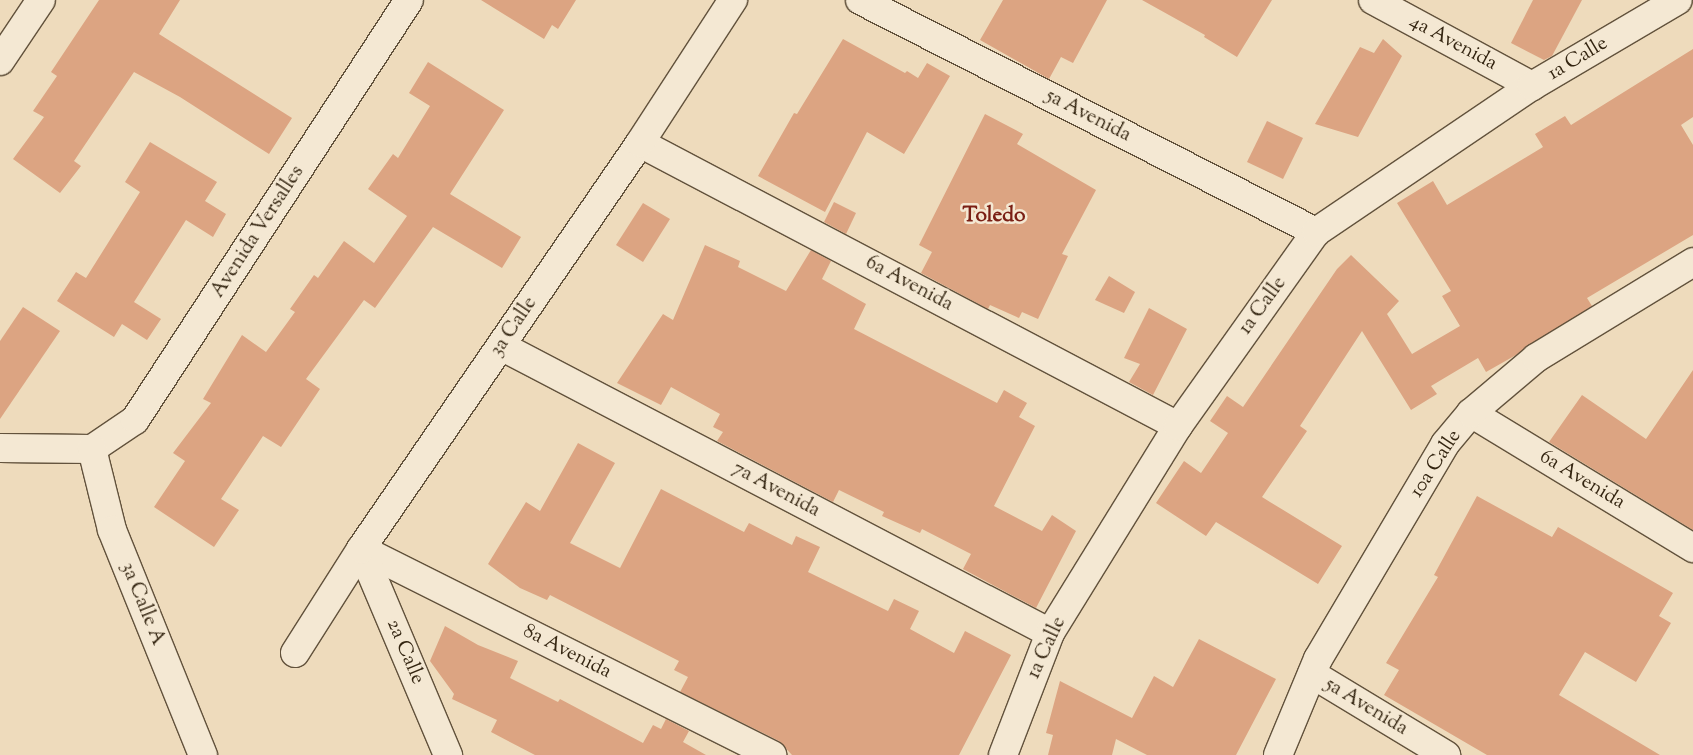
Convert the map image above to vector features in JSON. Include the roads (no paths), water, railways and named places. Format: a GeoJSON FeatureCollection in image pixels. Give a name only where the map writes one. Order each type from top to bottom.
{"type":"FeatureCollection","features":[{"type":"Feature","properties":{"kind":"street"},"geometry":{"type":"LineString","coordinates":[[0,61],[41,0]]}},
{"type":"Feature","properties":{"kind":"street","name":"Avenida Versalles"},"geometry":{"type":"LineString","coordinates":[[92,448],[135,420],[409,0]]}},
{"type":"Feature","properties":{"kind":"street","name":"3a Calle"},"geometry":{"type":"LineString","coordinates":[[295,653],[362,550],[640,143],[733,0]]}},
{"type":"Feature","properties":{"kind":"street","name":"5a Avenida"},"geometry":{"type":"LineString","coordinates":[[860,0],[1316,232]]}},
{"type":"Feature","properties":{"kind":"street","name":"4a Avenida"},"geometry":{"type":"LineString","coordinates":[[1373,0],[1532,86]]}},
{"type":"Feature","properties":{"kind":"street","name":"1a Calle"},"geometry":{"type":"LineString","coordinates":[[1003,755],[1050,633],[1178,426],[1316,232],[1532,86],[1678,0]]}},
{"type":"Feature","properties":{"kind":"street","name":"6a Avenida"},"geometry":{"type":"LineString","coordinates":[[640,143],[1178,426]]}},
{"type":"Feature","properties":{"kind":"street","name":"10a Calle"},"geometry":{"type":"LineString","coordinates":[[1278,755],[1312,674],[1445,444],[1471,413],[1536,358],[1693,262]]}},
{"type":"Feature","properties":{"kind":"street","name":"7a Avenida"},"geometry":{"type":"LineString","coordinates":[[501,346],[1050,633]]}},
{"type":"Feature","properties":{"kind":"street","name":"6a Avenida"},"geometry":{"type":"LineString","coordinates":[[1471,413],[1693,548]]}},
{"type":"Feature","properties":{"kind":"street"},"geometry":{"type":"LineString","coordinates":[[0,448],[92,448]]}},
{"type":"Feature","properties":{"kind":"street","name":"3a Calle A"},"geometry":{"type":"LineString","coordinates":[[92,448],[112,530],[203,755]]}},
{"type":"Feature","properties":{"kind":"street","name":"2a Calle"},"geometry":{"type":"LineString","coordinates":[[362,550],[448,755]]}},
{"type":"Feature","properties":{"kind":"street","name":"8a Avenida"},"geometry":{"type":"LineString","coordinates":[[362,550],[772,755]]}},
{"type":"Feature","properties":{"kind":"street","name":"5a Avenida"},"geometry":{"type":"LineString","coordinates":[[1312,674],[1446,755]]}},
{"type":"Feature","properties":{"kind":"district","name":"Toledo"},"geometry":{"type":"Point","coordinates":[994,216]}}]}
